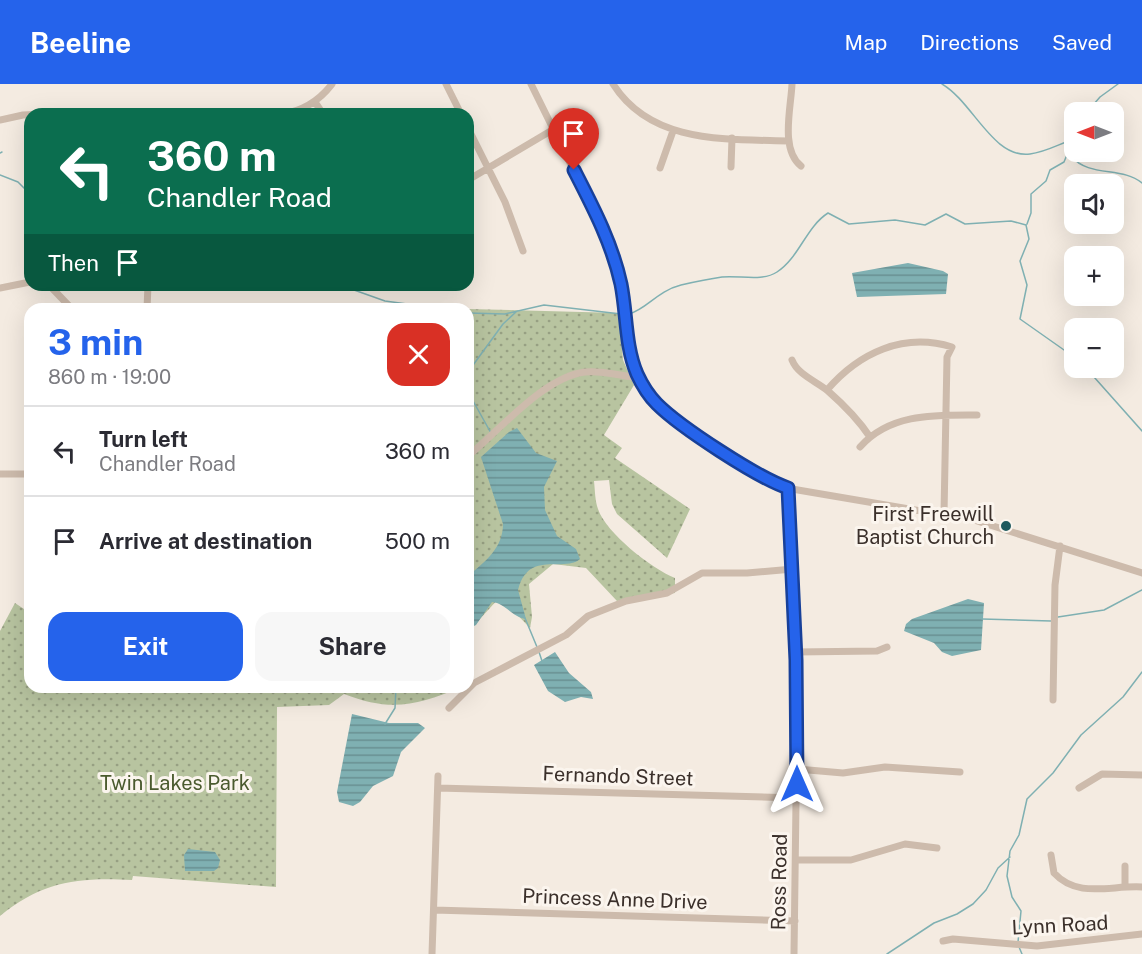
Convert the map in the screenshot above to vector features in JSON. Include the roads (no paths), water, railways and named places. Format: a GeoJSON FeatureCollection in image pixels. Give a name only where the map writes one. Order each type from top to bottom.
{"type":"FeatureCollection","features":[{"type":"Feature","properties":{"kind":"street"},"geometry":{"type":"LineString","coordinates":[[303,108],[315,102],[332,84]]}},
{"type":"Feature","properties":{"kind":"street"},"geometry":{"type":"LineString","coordinates":[[447,84],[458,108]]}},
{"type":"Feature","properties":{"kind":"street"},"geometry":{"type":"LineString","coordinates":[[531,84],[611,248],[621,286],[630,353],[637,375],[652,399],[669,414],[755,472],[788,488],[974,520],[1142,573]]}},
{"type":"Feature","properties":{"kind":"street"},"geometry":{"type":"LineString","coordinates":[[613,84],[636,111],[673,131],[732,138],[789,141]]}},
{"type":"Feature","properties":{"kind":"street"},"geometry":{"type":"LineString","coordinates":[[792,84],[789,141],[791,153],[801,166]]}},
{"type":"Feature","properties":{"kind":"street"},"geometry":{"type":"LineString","coordinates":[[315,102],[319,108]]}},
{"type":"Feature","properties":{"kind":"street"},"geometry":{"type":"LineString","coordinates":[[0,120],[24,115]]}},
{"type":"Feature","properties":{"kind":"street"},"geometry":{"type":"LineString","coordinates":[[474,176],[554,129]]}},
{"type":"Feature","properties":{"kind":"street"},"geometry":{"type":"LineString","coordinates":[[660,168],[673,131]]}},
{"type":"Feature","properties":{"kind":"street"},"geometry":{"type":"LineString","coordinates":[[731,167],[732,138]]}},
{"type":"Feature","properties":{"kind":"street"},"geometry":{"type":"LineString","coordinates":[[474,140],[509,210],[523,251]]}},
{"type":"Feature","properties":{"kind":"street"},"geometry":{"type":"LineString","coordinates":[[0,288],[24,283]]}},
{"type":"Feature","properties":{"kind":"street"},"geometry":{"type":"LineString","coordinates":[[55,291],[66,303]]}},
{"type":"Feature","properties":{"kind":"street"},"geometry":{"type":"LineString","coordinates":[[827,390],[851,365],[883,347],[938,343],[952,347],[947,357],[944,514]]}},
{"type":"Feature","properties":{"kind":"street"},"geometry":{"type":"LineString","coordinates":[[792,360],[798,369],[827,390],[849,410],[870,437]]}},
{"type":"Feature","properties":{"kind":"street"},"geometry":{"type":"LineString","coordinates":[[474,451],[536,397],[563,378],[589,372],[632,377],[637,375]]}},
{"type":"Feature","properties":{"kind":"street"},"geometry":{"type":"LineString","coordinates":[[860,447],[870,437],[902,420],[918,416],[977,415]]}},
{"type":"Feature","properties":{"kind":"street"},"geometry":{"type":"LineString","coordinates":[[0,474],[24,474]]}},
{"type":"Feature","properties":{"kind":"street","name":"Ross Road"},"geometry":{"type":"LineString","coordinates":[[788,488],[793,569],[797,769],[794,954]]}},
{"type":"Feature","properties":{"kind":"street"},"geometry":{"type":"LineString","coordinates":[[1053,700],[1055,585],[1060,546]]}},
{"type":"Feature","properties":{"kind":"street"},"geometry":{"type":"LineString","coordinates":[[474,683],[566,635],[588,616],[626,601],[667,593],[702,573],[747,573],[793,569]]}},
{"type":"Feature","properties":{"kind":"street"},"geometry":{"type":"LineString","coordinates":[[795,652],[877,651],[887,647]]}},
{"type":"Feature","properties":{"kind":"street"},"geometry":{"type":"LineString","coordinates":[[449,708],[464,693]]}},
{"type":"Feature","properties":{"kind":"street"},"geometry":{"type":"LineString","coordinates":[[797,769],[843,773],[885,767],[960,772]]}},
{"type":"Feature","properties":{"kind":"street"},"geometry":{"type":"LineString","coordinates":[[1079,788],[1102,774],[1142,775]]}},
{"type":"Feature","properties":{"kind":"street"},"geometry":{"type":"LineString","coordinates":[[432,954],[438,776]]}},
{"type":"Feature","properties":{"kind":"street","name":"Fernando Street"},"geometry":{"type":"LineString","coordinates":[[438,788],[797,798]]}},
{"type":"Feature","properties":{"kind":"street"},"geometry":{"type":"LineString","coordinates":[[796,860],[851,860],[876,850],[906,844],[938,848]]}},
{"type":"Feature","properties":{"kind":"street"},"geometry":{"type":"LineString","coordinates":[[1051,855],[1054,873],[1071,886],[1094,890],[1125,886],[1142,887]]}},
{"type":"Feature","properties":{"kind":"street"},"geometry":{"type":"LineString","coordinates":[[1125,866],[1125,886]]}},
{"type":"Feature","properties":{"kind":"street","name":"Princess Anne Drive"},"geometry":{"type":"LineString","coordinates":[[434,910],[795,921]]}},
{"type":"Feature","properties":{"kind":"street","name":"Lynn Road"},"geometry":{"type":"LineString","coordinates":[[943,941],[953,939],[1037,946],[1142,934]]}},
{"type":"Feature","properties":{"kind":"water"},"geometry":{"type":"Polygon","coordinates":[[[908,263],[948,274],[946,294],[857,297],[852,273],[908,263]]]}},
{"type":"Feature","properties":{"kind":"water"},"geometry":{"type":"Polygon","coordinates":[[[517,428],[536,453],[557,461],[544,487],[545,510],[557,536],[576,549],[580,559],[573,563],[538,566],[523,577],[518,590],[526,619],[492,602],[474,626],[474,571],[492,554],[500,540],[503,524],[481,457],[509,432],[517,428]]]}},
{"type":"Feature","properties":{"kind":"water"},"geometry":{"type":"Polygon","coordinates":[[[968,599],[984,603],[981,650],[952,656],[942,652],[934,643],[904,631],[906,624],[912,619],[968,599]]]}},
{"type":"Feature","properties":{"kind":"water"},"geometry":{"type":"Polygon","coordinates":[[[555,652],[569,673],[591,692],[593,699],[581,697],[565,702],[548,691],[534,665],[555,652]]]}},
{"type":"Feature","properties":{"kind":"water"},"geometry":{"type":"Polygon","coordinates":[[[352,714],[389,723],[418,723],[425,728],[401,752],[393,776],[373,786],[360,802],[353,806],[339,802],[337,792],[352,714]]]}},
{"type":"Feature","properties":{"kind":"water"},"geometry":{"type":"Polygon","coordinates":[[[188,849],[215,852],[220,860],[218,868],[214,871],[185,871],[184,855],[188,849]]]}},
{"type":"Feature","properties":{"kind":"waterway"},"geometry":{"type":"LineString","coordinates":[[942,84],[964,103],[994,139],[1005,148],[1017,153],[1030,154],[1064,143]]}},
{"type":"Feature","properties":{"kind":"waterway"},"geometry":{"type":"LineString","coordinates":[[1096,102],[1118,84]]}},
{"type":"Feature","properties":{"kind":"waterway"},"geometry":{"type":"LineString","coordinates":[[1027,224],[1031,213],[1031,194],[1046,181],[1050,170],[1064,162]]}},
{"type":"Feature","properties":{"kind":"waterway"},"geometry":{"type":"LineString","coordinates":[[1077,162],[1096,170],[1125,175],[1142,183]]}},
{"type":"Feature","properties":{"kind":"waterway"},"geometry":{"type":"LineString","coordinates":[[0,175],[18,182],[24,188]]}},
{"type":"Feature","properties":{"kind":"waterway"},"geometry":{"type":"LineString","coordinates":[[629,314],[665,291],[681,285],[722,277],[764,277],[777,272],[785,266],[814,226],[828,213],[849,224],[895,220],[925,225],[946,214],[965,224],[1011,221],[1026,225]]}},
{"type":"Feature","properties":{"kind":"waterway"},"geometry":{"type":"LineString","coordinates":[[1026,225],[1029,239],[1020,261],[1027,285],[1020,319],[1064,350]]}},
{"type":"Feature","properties":{"kind":"waterway"},"geometry":{"type":"LineString","coordinates":[[357,291],[385,301],[400,303]]}},
{"type":"Feature","properties":{"kind":"waterway"},"geometry":{"type":"LineString","coordinates":[[474,313],[505,314],[544,305],[621,314]]}},
{"type":"Feature","properties":{"kind":"waterway"},"geometry":{"type":"LineString","coordinates":[[474,364],[503,324],[517,311]]}},
{"type":"Feature","properties":{"kind":"waterway"},"geometry":{"type":"LineString","coordinates":[[1095,378],[1142,431]]}},
{"type":"Feature","properties":{"kind":"waterway"},"geometry":{"type":"LineString","coordinates":[[474,403],[491,433]]}},
{"type":"Feature","properties":{"kind":"waterway"},"geometry":{"type":"LineString","coordinates":[[1058,617],[1104,610],[1142,590]]}},
{"type":"Feature","properties":{"kind":"waterway"},"geometry":{"type":"LineString","coordinates":[[525,618],[537,647]]}},
{"type":"Feature","properties":{"kind":"waterway"},"geometry":{"type":"LineString","coordinates":[[982,619],[1051,621]]}},
{"type":"Feature","properties":{"kind":"waterway"},"geometry":{"type":"LineString","coordinates":[[539,652],[542,661]]}},
{"type":"Feature","properties":{"kind":"waterway"},"geometry":{"type":"LineString","coordinates":[[1018,942],[1021,911],[1012,897],[1007,876],[1010,851],[1019,835],[1027,799],[1053,773],[1081,735],[1123,697],[1142,672]]}},
{"type":"Feature","properties":{"kind":"waterway"},"geometry":{"type":"LineString","coordinates":[[385,724],[395,708],[396,693]]}},
{"type":"Feature","properties":{"kind":"waterway"},"geometry":{"type":"LineString","coordinates":[[887,954],[934,923],[957,914],[973,904],[986,890],[998,868],[1010,857]]}},
{"type":"Feature","properties":{"kind":"waterway"},"geometry":{"type":"LineString","coordinates":[[1019,947],[1022,954]]}},
{"type":"Feature","properties":{"kind":"place","name":"First Freewill Baptist Church"},"geometry":{"type":"Point","coordinates":[1006,526]}},
{"type":"Feature","properties":{"kind":"park label","name":"Twin Lakes Park"},"geometry":{"type":"Point","coordinates":[175,783]}}]}
